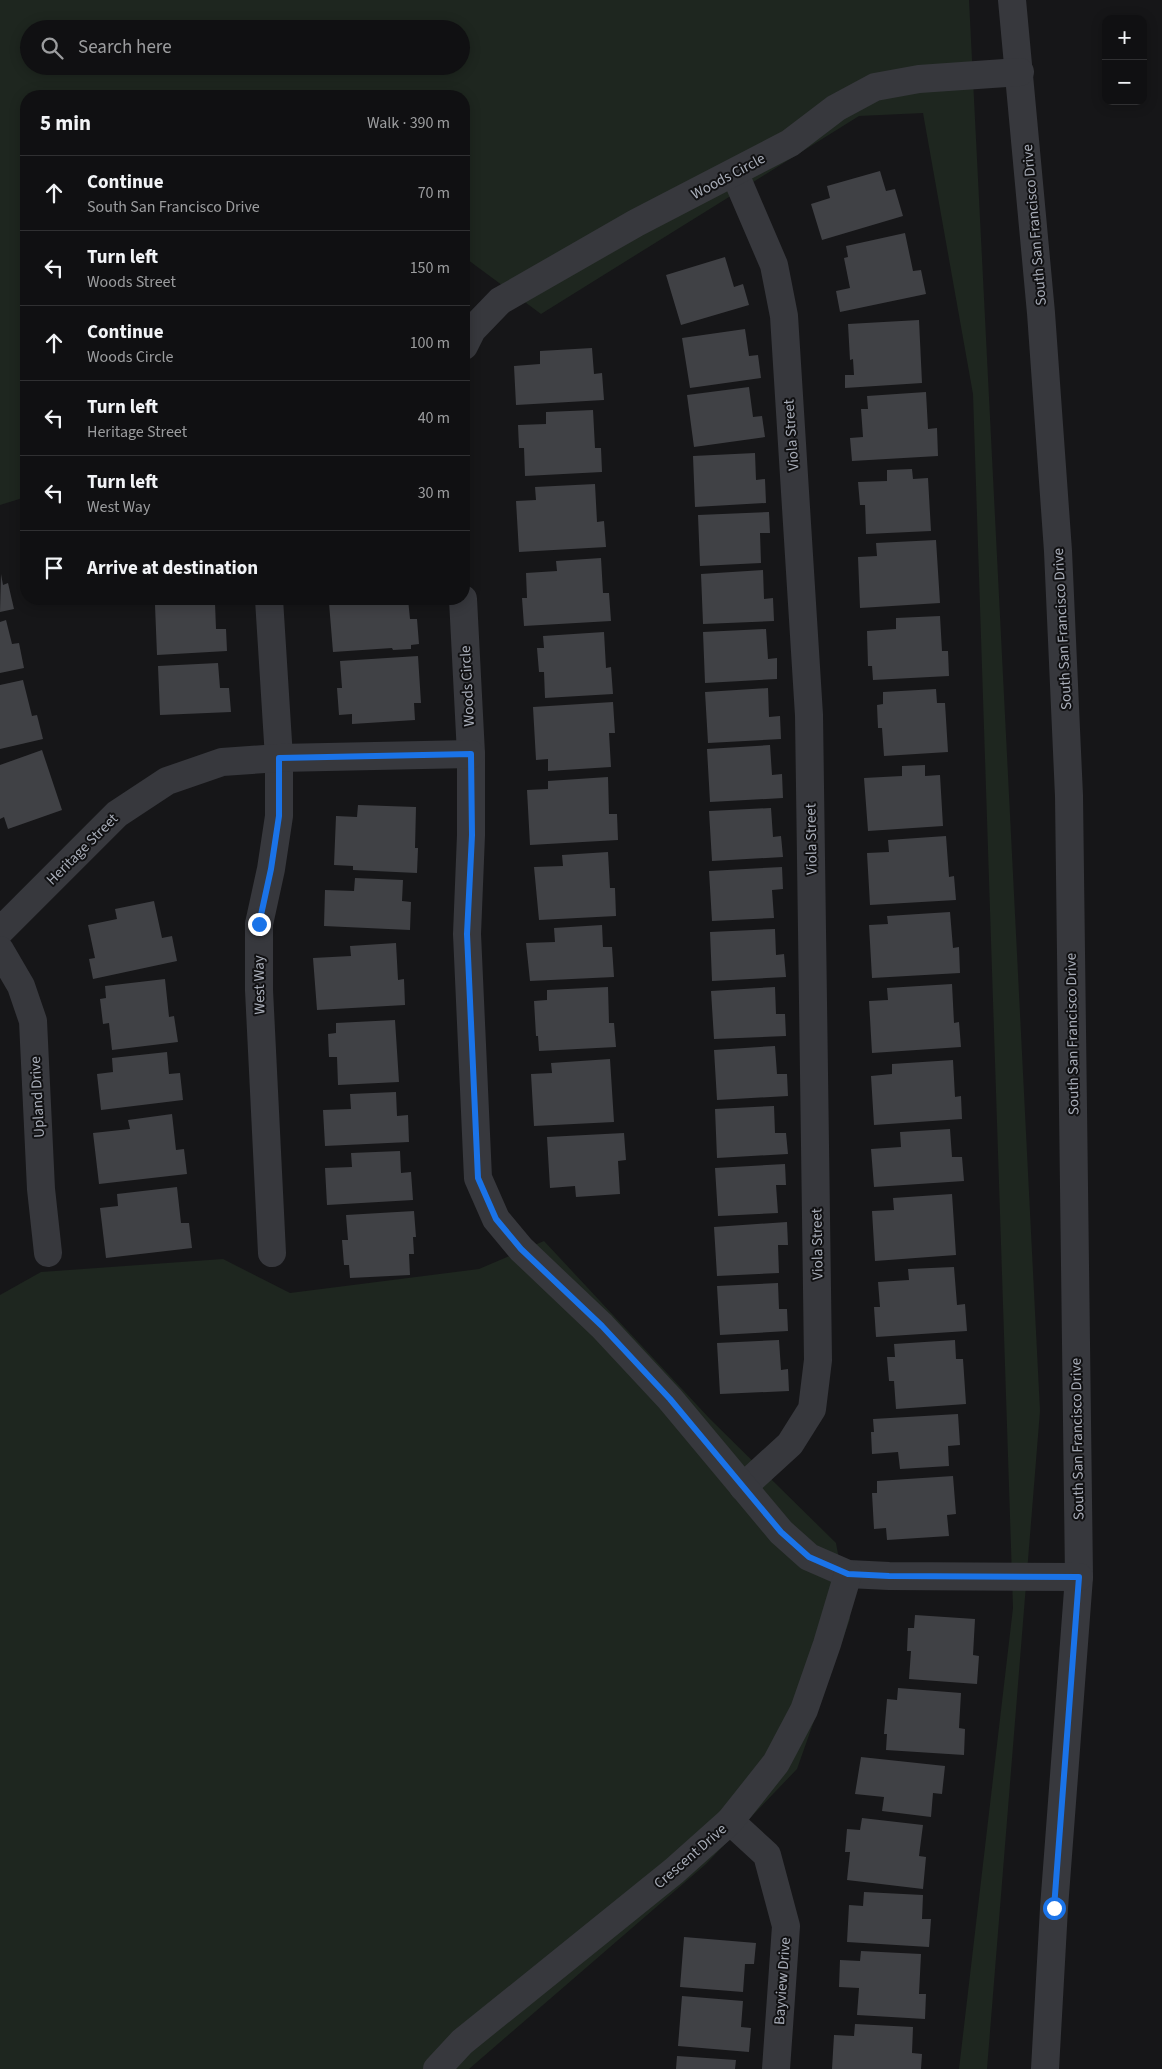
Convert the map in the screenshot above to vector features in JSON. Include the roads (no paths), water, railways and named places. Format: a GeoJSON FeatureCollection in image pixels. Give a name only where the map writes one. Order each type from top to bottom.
{"type":"FeatureCollection","features":[{"type":"Feature","properties":{"kind":"street","name":"South San Francisco Drive"},"geometry":{"type":"LineString","coordinates":[[1012,0],[1042,313],[1058,542],[1069,796],[1079,1577],[1054,1908],[1045,2069]]}},
{"type":"Feature","properties":{"kind":"street","name":"Woods Circle"},"geometry":{"type":"LineString","coordinates":[[470,334],[500,301],[636,224],[735,174],[790,143],[836,108],[875,87],[919,79],[1020,72]]}},
{"type":"Feature","properties":{"kind":"street","name":"Viola Street"},"geometry":{"type":"LineString","coordinates":[[735,174],[774,265],[784,316],[809,715],[818,1360],[812,1409],[790,1444],[743,1487]]}},
{"type":"Feature","properties":{"kind":"street","name":"West Way"},"geometry":{"type":"LineString","coordinates":[[269,605],[279,758],[279,816],[271,869],[259,924],[258,990],[272,1253]]}},
{"type":"Feature","properties":{"kind":"street","name":"Woods Circle"},"geometry":{"type":"LineString","coordinates":[[463,605],[471,754],[472,835],[467,934],[478,1178],[496,1219],[521,1249],[602,1326],[664,1393],[781,1532],[809,1557],[848,1574]]}},
{"type":"Feature","properties":{"kind":"street","name":"Heritage Street"},"geometry":{"type":"LineString","coordinates":[[0,931],[117,814],[167,780],[222,762],[279,758],[471,754]]}},
{"type":"Feature","properties":{"kind":"street","name":"Upland Drive"},"geometry":{"type":"LineString","coordinates":[[0,950],[21,986],[33,1021],[41,1189],[48,1253]]}},
{"type":"Feature","properties":{"kind":"street"},"geometry":{"type":"LineString","coordinates":[[848,1574],[1079,1577]]}},
{"type":"Feature","properties":{"kind":"street","name":"Crescent Drive"},"geometry":{"type":"LineString","coordinates":[[437,2069],[462,2042],[674,1871],[730,1821],[776,1763],[804,1710],[827,1644],[848,1574]]}},
{"type":"Feature","properties":{"kind":"street","name":"Bayview Drive"},"geometry":{"type":"LineString","coordinates":[[730,1821],[766,1855],[786,1926],[776,2069]]}}]}
